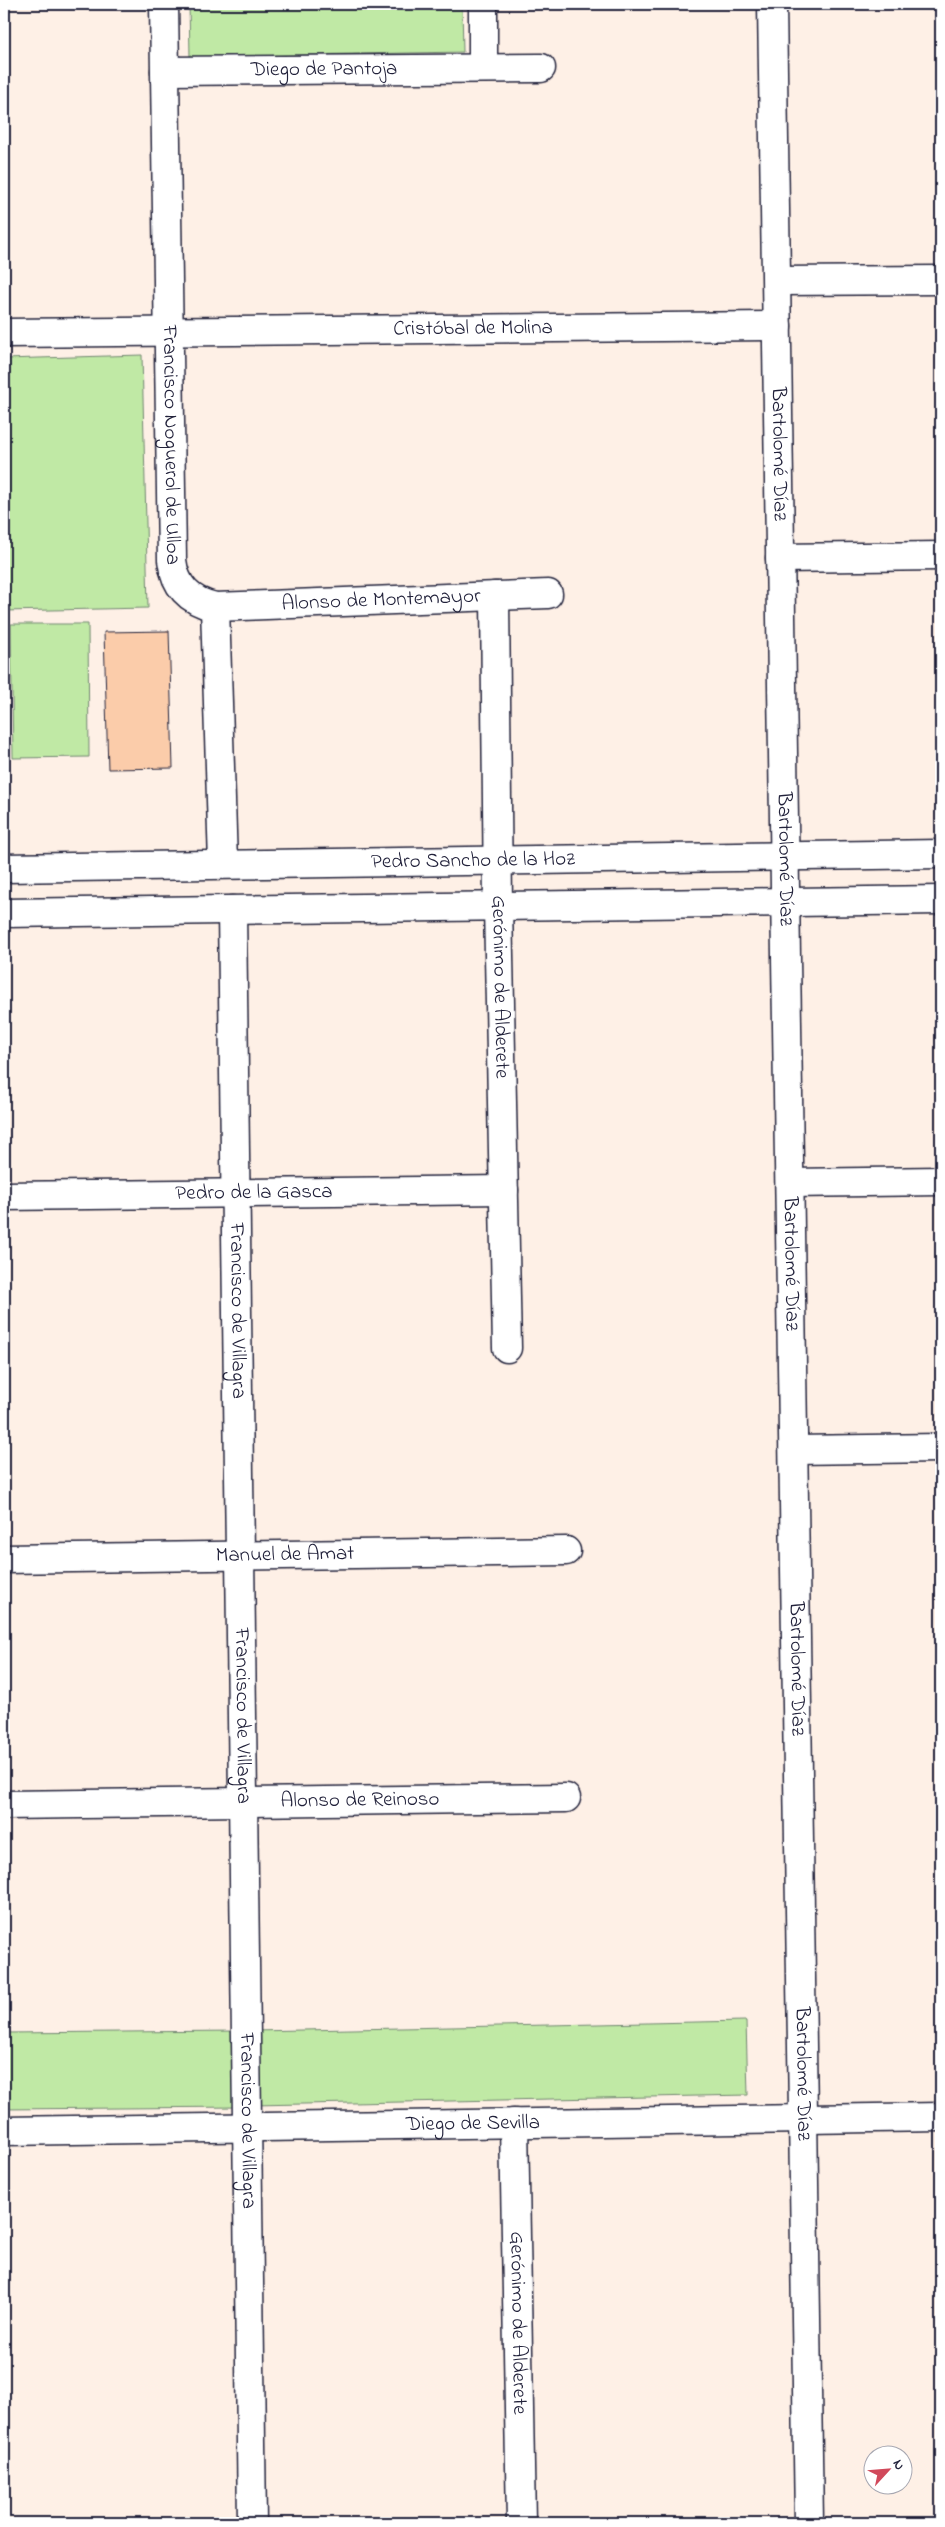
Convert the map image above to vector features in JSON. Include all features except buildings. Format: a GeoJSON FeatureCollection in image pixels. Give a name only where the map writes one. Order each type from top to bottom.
{"type":"FeatureCollection","features":[{"type":"Feature","properties":{"kind":"street","name":"Francisco Noguerol de Ulloa"},"geometry":{"type":"LineString","coordinates":[[164,4],[174,572],[178,583],[190,596],[204,605],[215,607]]}},
{"type":"Feature","properties":{"kind":"street"},"geometry":{"type":"LineString","coordinates":[[483,4],[483,68]]}},
{"type":"Feature","properties":{"kind":"street","name":"Bartolomé Díaz"},"geometry":{"type":"LineString","coordinates":[[772,4],[809,2523]]}},
{"type":"Feature","properties":{"kind":"street","name":"Diego de Pantoja"},"geometry":{"type":"LineString","coordinates":[[165,72],[541,68]]}},
{"type":"Feature","properties":{"kind":"street"},"geometry":{"type":"LineString","coordinates":[[777,281],[941,280]]}},
{"type":"Feature","properties":{"kind":"street","name":"Cristóbal de Molina"},"geometry":{"type":"LineString","coordinates":[[4,333],[777,326]]}},
{"type":"Feature","properties":{"kind":"street"},"geometry":{"type":"LineString","coordinates":[[780,558],[941,556]]}},
{"type":"Feature","properties":{"kind":"street","name":"Alonso de Montemayor"},"geometry":{"type":"LineString","coordinates":[[215,607],[548,594]]}},
{"type":"Feature","properties":{"kind":"street","name":"Gerónimo de Alderete"},"geometry":{"type":"LineString","coordinates":[[495,596],[498,906],[507,1348]]}},
{"type":"Feature","properties":{"kind":"street"},"geometry":{"type":"LineString","coordinates":[[215,607],[223,864]]}},
{"type":"Feature","properties":{"kind":"street","name":"Pedro Sancho de la Hoz"},"geometry":{"type":"LineString","coordinates":[[4,868],[941,854]]}},
{"type":"Feature","properties":{"kind":"street"},"geometry":{"type":"LineString","coordinates":[[4,914],[941,900]]}},
{"type":"Feature","properties":{"kind":"street","name":"Francisco de Villagra"},"geometry":{"type":"LineString","coordinates":[[232,910],[252,2523]]}},
{"type":"Feature","properties":{"kind":"street"},"geometry":{"type":"LineString","coordinates":[[790,1183],[941,1181]]}},
{"type":"Feature","properties":{"kind":"street","name":"Pedro de la Gasca"},"geometry":{"type":"LineString","coordinates":[[4,1196],[504,1190]]}},
{"type":"Feature","properties":{"kind":"street"},"geometry":{"type":"LineString","coordinates":[[794,1450],[941,1448]]}},
{"type":"Feature","properties":{"kind":"street","name":"Manuel de Amat"},"geometry":{"type":"LineString","coordinates":[[4,1559],[566,1551]]}},
{"type":"Feature","properties":{"kind":"street","name":"Alonso de Reinoso"},"geometry":{"type":"LineString","coordinates":[[4,1805],[566,1798]]}},
{"type":"Feature","properties":{"kind":"street","name":"Diego de Sevilla"},"geometry":{"type":"LineString","coordinates":[[4,2131],[941,2117]]}},
{"type":"Feature","properties":{"kind":"street","name":"Gerónimo de Alderete"},"geometry":{"type":"LineString","coordinates":[[514,2123],[520,2523]]}},
{"type":"Feature","properties":{"kind":"green space"},"geometry":{"type":"Polygon","coordinates":[[[189,4],[462,4],[463,52],[190,57],[189,4]]]}},
{"type":"Feature","properties":{"kind":"green space"},"geometry":{"type":"Polygon","coordinates":[[[142,355],[148,608],[4,611],[4,359],[142,355]]]}},
{"type":"Feature","properties":{"kind":"green space"},"geometry":{"type":"Polygon","coordinates":[[[11,624],[88,624],[89,757],[13,758],[11,624]]]}},
{"type":"Feature","properties":{"kind":"green space"},"geometry":{"type":"Polygon","coordinates":[[[746,2021],[748,2095],[254,2105],[253,2031],[746,2021]]]}},
{"type":"Feature","properties":{"kind":"green space"},"geometry":{"type":"Polygon","coordinates":[[[238,2031],[239,2107],[4,2109],[4,2033],[238,2031]]]}}]}
